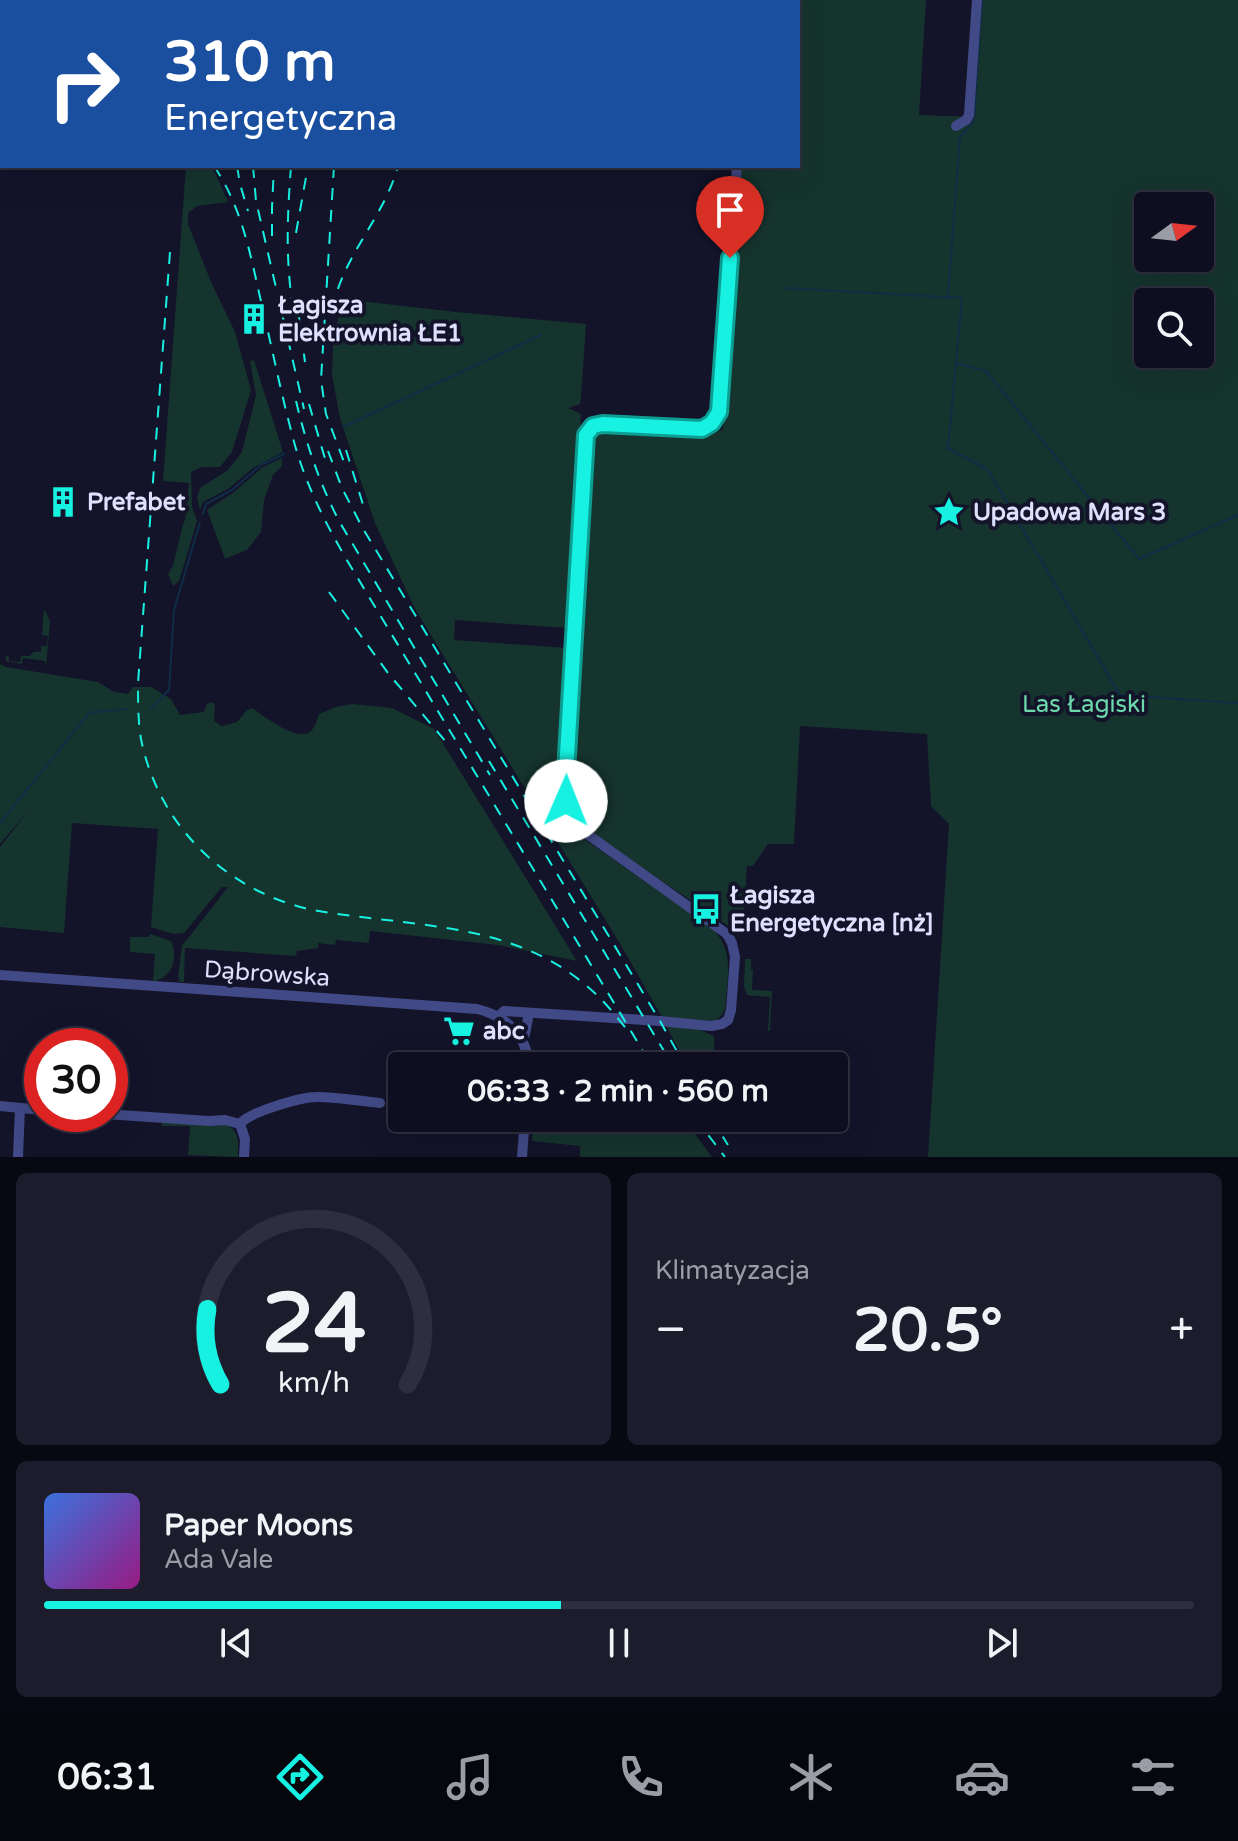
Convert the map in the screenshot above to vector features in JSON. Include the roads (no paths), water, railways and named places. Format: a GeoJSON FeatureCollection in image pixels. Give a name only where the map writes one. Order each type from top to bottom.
{"type":"FeatureCollection","features":[{"type":"Feature","properties":{"kind":"street"},"geometry":{"type":"LineString","coordinates":[[956,126],[969,115],[977,0]]}},
{"type":"Feature","properties":{"kind":"street","name":"Dąbrowska"},"geometry":{"type":"LineString","coordinates":[[0,975],[477,1009],[499,1016],[504,1011],[711,1026],[728,1020],[735,957],[732,943],[722,929],[580,829],[568,809],[565,789],[586,435],[593,426],[603,424],[702,429],[717,418],[737,168]]}},
{"type":"Feature","properties":{"kind":"street"},"geometry":{"type":"LineString","coordinates":[[521,1037],[525,1034],[529,1013]]}},
{"type":"Feature","properties":{"kind":"street"},"geometry":{"type":"LineString","coordinates":[[499,1016],[521,1037],[527,1052]]}},
{"type":"Feature","properties":{"kind":"street"},"geometry":{"type":"LineString","coordinates":[[240,1124],[256,1112],[314,1097],[380,1103]]}},
{"type":"Feature","properties":{"kind":"street"},"geometry":{"type":"LineString","coordinates":[[0,1106],[24,1108]]}},
{"type":"Feature","properties":{"kind":"street"},"geometry":{"type":"LineString","coordinates":[[18,1157],[20,1108]]}},
{"type":"Feature","properties":{"kind":"street"},"geometry":{"type":"LineString","coordinates":[[128,1116],[225,1120],[240,1124],[245,1139],[244,1157]]}},
{"type":"Feature","properties":{"kind":"street"},"geometry":{"type":"LineString","coordinates":[[522,1157],[524,1132]]}},
{"type":"Feature","properties":{"kind":"waterway"},"geometry":{"type":"LineString","coordinates":[[948,296],[960,137],[974,121],[982,0]]}},
{"type":"Feature","properties":{"kind":"waterway"},"geometry":{"type":"LineString","coordinates":[[785,288],[962,298],[948,448],[988,470],[1120,695],[1238,703]]}},
{"type":"Feature","properties":{"kind":"waterway"},"geometry":{"type":"LineString","coordinates":[[343,427],[541,335]]}},
{"type":"Feature","properties":{"kind":"waterway"},"geometry":{"type":"LineString","coordinates":[[956,363],[986,371],[1139,559],[1238,515]]}},
{"type":"Feature","properties":{"kind":"waterway"},"geometry":{"type":"LineString","coordinates":[[203,514],[206,504],[232,490],[261,465],[284,454]]}},
{"type":"Feature","properties":{"kind":"waterway"},"geometry":{"type":"LineString","coordinates":[[151,709],[169,690],[174,610],[200,522]]}},
{"type":"Feature","properties":{"kind":"waterway"},"geometry":{"type":"LineString","coordinates":[[0,823],[89,713],[127,709]]}},
{"type":"Feature","properties":{"kind":"railway"},"geometry":{"type":"LineString","coordinates":[[215,168],[231,197],[243,230],[297,451],[323,515],[348,562],[644,1052]]}},
{"type":"Feature","properties":{"kind":"railway"},"geometry":{"type":"LineString","coordinates":[[237,168],[248,211]]}},
{"type":"Feature","properties":{"kind":"railway"},"geometry":{"type":"LineString","coordinates":[[253,168],[256,201],[304,409]]}},
{"type":"Feature","properties":{"kind":"railway"},"geometry":{"type":"LineString","coordinates":[[272,236],[274,168]]}},
{"type":"Feature","properties":{"kind":"railway"},"geometry":{"type":"LineString","coordinates":[[291,168],[288,242],[295,319]]}},
{"type":"Feature","properties":{"kind":"railway"},"geometry":{"type":"LineString","coordinates":[[296,233],[308,168]]}},
{"type":"Feature","properties":{"kind":"railway"},"geometry":{"type":"LineString","coordinates":[[334,168],[321,380],[326,414],[344,462]]}},
{"type":"Feature","properties":{"kind":"railway"},"geometry":{"type":"LineString","coordinates":[[332,310],[345,272],[383,203],[397,168]]}},
{"type":"Feature","properties":{"kind":"railway"},"geometry":{"type":"LineString","coordinates":[[170,252],[138,683],[141,739],[162,799],[199,848],[249,886],[308,909],[451,929],[519,947],[552,962],[582,982],[628,1031]]}},
{"type":"Feature","properties":{"kind":"railway"},"geometry":{"type":"LineString","coordinates":[[298,310],[305,362]]}},
{"type":"Feature","properties":{"kind":"railway"},"geometry":{"type":"LineString","coordinates":[[296,401],[314,462],[339,521],[490,775]]}},
{"type":"Feature","properties":{"kind":"railway"},"geometry":{"type":"LineString","coordinates":[[309,404],[326,462]]}},
{"type":"Feature","properties":{"kind":"railway"},"geometry":{"type":"LineString","coordinates":[[346,450],[365,511]]}},
{"type":"Feature","properties":{"kind":"railway"},"geometry":{"type":"LineString","coordinates":[[328,451],[362,527],[677,1052]]}},
{"type":"Feature","properties":{"kind":"railway"},"geometry":{"type":"LineString","coordinates":[[329,592],[388,673],[446,742]]}},
{"type":"Feature","properties":{"kind":"railway"},"geometry":{"type":"LineString","coordinates":[[489,761],[665,1052]]}},
{"type":"Feature","properties":{"kind":"railway"},"geometry":{"type":"LineString","coordinates":[[706,1132],[725,1157]]}},
{"type":"Feature","properties":{"kind":"railway"},"geometry":{"type":"LineString","coordinates":[[720,1132],[728,1145]]}},
{"type":"Feature","properties":{"kind":"place","name":"Łagisza Elektrownia ŁE1"},"geometry":{"type":"Point","coordinates":[254,319]}},
{"type":"Feature","properties":{"kind":"place","name":"Prefabet"},"geometry":{"type":"Point","coordinates":[63,502]}},
{"type":"Feature","properties":{"kind":"place","name":"Upadowa Mars 3"},"geometry":{"type":"Point","coordinates":[949,512]}},
{"type":"Feature","properties":{"kind":"place","name":"Łagisza Energetyczna [nż]"},"geometry":{"type":"Point","coordinates":[706,909]}},
{"type":"Feature","properties":{"kind":"place","name":"abc"},"geometry":{"type":"Point","coordinates":[459,1031]}},
{"type":"Feature","properties":{"kind":"park label","name":"Las Łagiski"},"geometry":{"type":"Point","coordinates":[1084,704]}}]}
